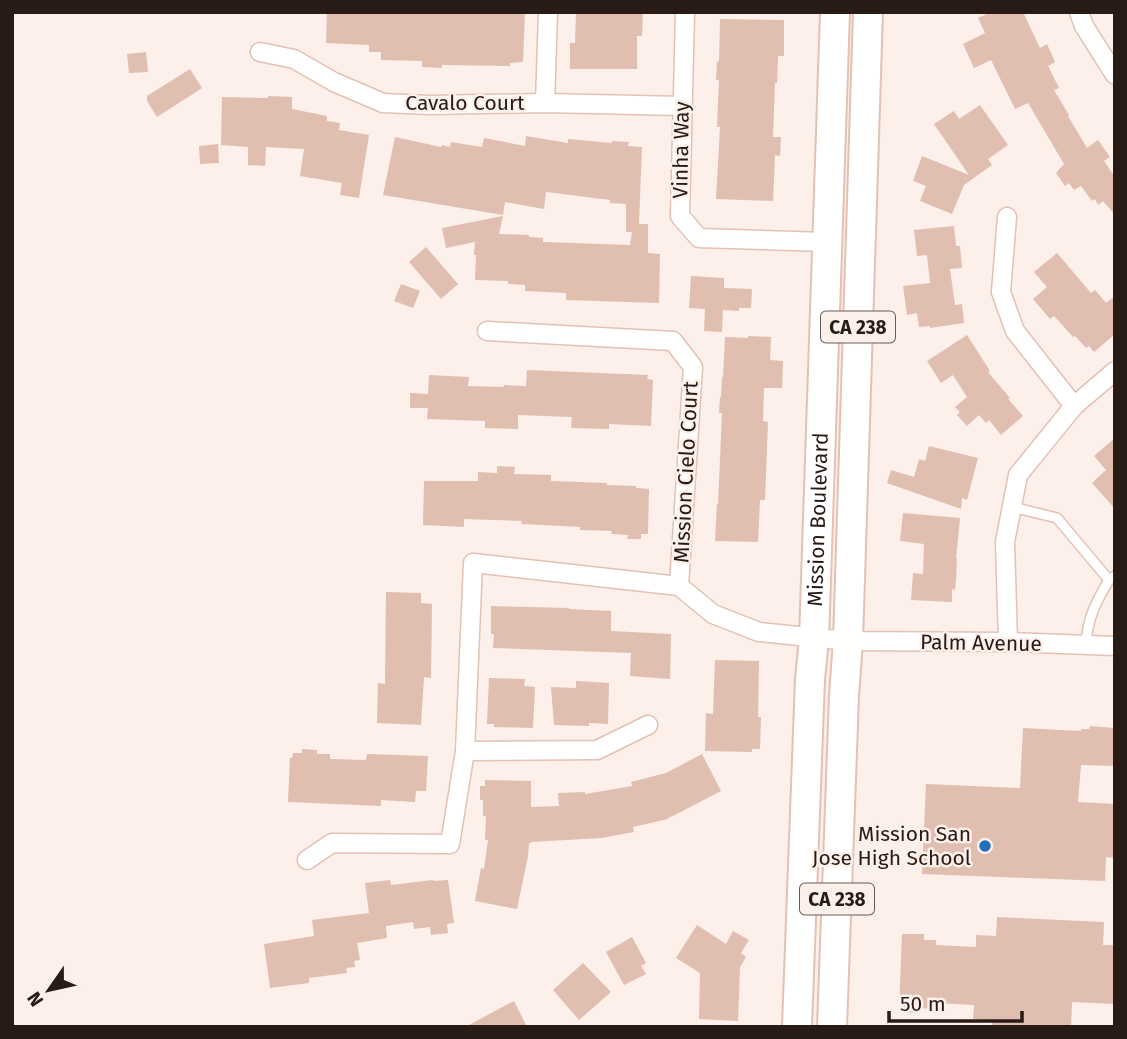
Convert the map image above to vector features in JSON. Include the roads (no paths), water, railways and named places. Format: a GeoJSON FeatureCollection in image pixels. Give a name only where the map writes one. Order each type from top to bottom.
{"type":"FeatureCollection","features":[{"type":"Feature","properties":{"kind":"main road","name":"Mission Boulevard"},"geometry":{"type":"LineString","coordinates":[[797,1027],[809,704],[814,639],[835,12]]}},
{"type":"Feature","properties":{"kind":"main road","name":"Mission Boulevard"},"geometry":{"type":"LineString","coordinates":[[832,1027],[848,641],[868,12]]}},
{"type":"Feature","properties":{"kind":"street"},"geometry":{"type":"LineString","coordinates":[[545,103],[548,12]]}},
{"type":"Feature","properties":{"kind":"street","name":"Vinha Way"},"geometry":{"type":"LineString","coordinates":[[685,12],[680,216],[699,238],[827,242]]}},
{"type":"Feature","properties":{"kind":"street"},"geometry":{"type":"LineString","coordinates":[[1079,12],[1084,26],[1115,75]]}},
{"type":"Feature","properties":{"kind":"street","name":"Cavalo Court"},"geometry":{"type":"LineString","coordinates":[[260,52],[294,59],[334,82],[383,103],[430,106],[545,103],[682,106]]}},
{"type":"Feature","properties":{"kind":"street"},"geometry":{"type":"LineString","coordinates":[[1007,217],[1001,292],[1016,331],[1073,406]]}},
{"type":"Feature","properties":{"kind":"street","name":"Mission Cielo Court"},"geometry":{"type":"LineString","coordinates":[[487,331],[673,341],[693,366],[680,586]]}},
{"type":"Feature","properties":{"kind":"street"},"geometry":{"type":"LineString","coordinates":[[1008,642],[1005,542],[1018,475],[1073,406],[1115,371]]}},
{"type":"Feature","properties":{"kind":"street"},"geometry":{"type":"LineString","coordinates":[[307,860],[332,843],[450,844],[465,751],[473,563],[680,586]]}},
{"type":"Feature","properties":{"kind":"street","name":"Palm Avenue"},"geometry":{"type":"LineString","coordinates":[[680,586],[713,614],[759,632],[848,641],[1115,646]]}},
{"type":"Feature","properties":{"kind":"street"},"geometry":{"type":"LineString","coordinates":[[465,751],[597,750],[648,725]]}},
{"type":"Feature","properties":{"kind":"lane"},"geometry":{"type":"LineString","coordinates":[[1012,507],[1057,518],[1112,578],[1094,606],[1086,645]]}},
{"type":"Feature","properties":{"kind":"place","name":"Mission San Jose High School"},"geometry":{"type":"Point","coordinates":[985,846]}}]}
